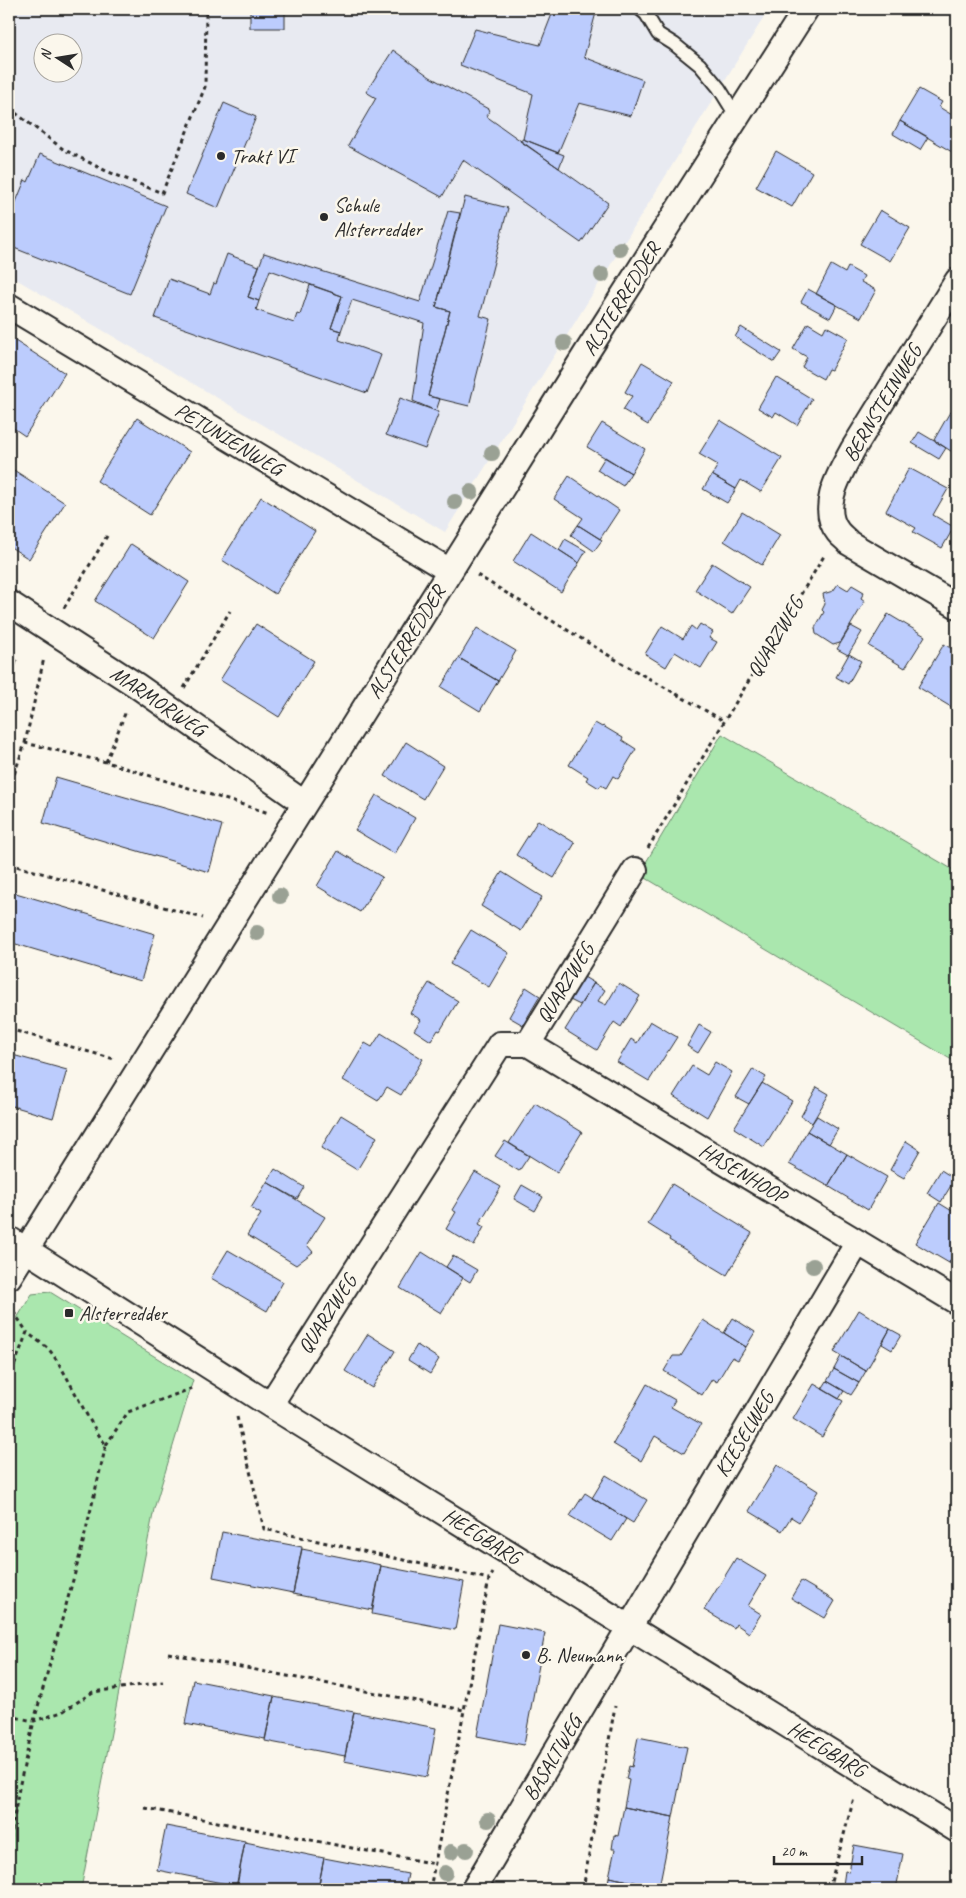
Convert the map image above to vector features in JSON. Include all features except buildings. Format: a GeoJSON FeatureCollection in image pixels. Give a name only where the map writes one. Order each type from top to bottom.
{"type":"FeatureCollection","features":[{"type":"Feature","properties":{"kind":"street","name":"ALSTERREDDER"},"geometry":{"type":"LineString","coordinates":[[9,1277],[17,1245],[141,1067],[452,567],[806,9]]}},
{"type":"Feature","properties":{"kind":"street","name":"BERNSTEINWEG"},"geometry":{"type":"LineString","coordinates":[[837,532],[833,522],[831,502],[839,476],[858,441],[957,281]]}},
{"type":"Feature","properties":{"kind":"street","name":"PETUNIENWEG"},"geometry":{"type":"LineString","coordinates":[[9,306],[452,567]]}},
{"type":"Feature","properties":{"kind":"street"},"geometry":{"type":"LineString","coordinates":[[837,532],[849,543],[957,606]]}},
{"type":"Feature","properties":{"kind":"street","name":"MARMORWEG"},"geometry":{"type":"LineString","coordinates":[[9,603],[171,710],[299,812]]}},
{"type":"Feature","properties":{"kind":"street","name":"QUARZWEG"},"geometry":{"type":"LineString","coordinates":[[270,1404],[500,1044],[528,1044],[634,870]]}},
{"type":"Feature","properties":{"kind":"street","name":"HASENHOOP"},"geometry":{"type":"LineString","coordinates":[[528,1044],[957,1302]]}},
{"type":"Feature","properties":{"kind":"street","name":"KIESELWEG"},"geometry":{"type":"LineString","coordinates":[[629,1626],[858,1242]]}},
{"type":"Feature","properties":{"kind":"street","name":"HEEGBARG"},"geometry":{"type":"LineString","coordinates":[[17,1245],[957,1830]]}},
{"type":"Feature","properties":{"kind":"street","name":"BASALTWEG"},"geometry":{"type":"LineString","coordinates":[[474,1889],[629,1626]]}},
{"type":"Feature","properties":{"kind":"lane"},"geometry":{"type":"LineString","coordinates":[[640,9],[646,14],[658,34],[674,44],[700,66],[719,88],[737,116]]}},
{"type":"Feature","properties":{"kind":"path"},"geometry":{"type":"LineString","coordinates":[[9,108],[63,150],[106,171],[162,193],[205,87],[206,9]]}},
{"type":"Feature","properties":{"kind":"path","name":"QUARZWEG"},"geometry":{"type":"LineString","coordinates":[[634,870],[833,543],[837,532]]}},
{"type":"Feature","properties":{"kind":"path"},"geometry":{"type":"LineString","coordinates":[[9,789],[25,743],[50,630],[108,536]]}},
{"type":"Feature","properties":{"kind":"path"},"geometry":{"type":"LineString","coordinates":[[452,567],[724,721]]}},
{"type":"Feature","properties":{"kind":"path"},"geometry":{"type":"LineString","coordinates":[[171,710],[230,611]]}},
{"type":"Feature","properties":{"kind":"path"},"geometry":{"type":"LineString","coordinates":[[106,762],[136,686]]}},
{"type":"Feature","properties":{"kind":"path"},"geometry":{"type":"LineString","coordinates":[[25,743],[299,812]]}},
{"type":"Feature","properties":{"kind":"path"},"geometry":{"type":"LineString","coordinates":[[9,864],[228,925]]}},
{"type":"Feature","properties":{"kind":"path"},"geometry":{"type":"LineString","coordinates":[[9,1029],[141,1067]]}},
{"type":"Feature","properties":{"kind":"path"},"geometry":{"type":"LineString","coordinates":[[9,1305],[27,1332],[50,1351],[70,1384],[92,1428],[106,1446]]}},
{"type":"Feature","properties":{"kind":"path"},"geometry":{"type":"LineString","coordinates":[[9,1380],[27,1332]]}},
{"type":"Feature","properties":{"kind":"path"},"geometry":{"type":"LineString","coordinates":[[9,1847],[19,1788],[34,1721],[81,1551],[106,1446],[128,1412],[228,1377]]}},
{"type":"Feature","properties":{"kind":"path"},"geometry":{"type":"LineString","coordinates":[[237,1417],[264,1529],[489,1580]]}},
{"type":"Feature","properties":{"kind":"path"},"geometry":{"type":"LineString","coordinates":[[430,1889],[489,1580],[506,1551]]}},
{"type":"Feature","properties":{"kind":"path"},"geometry":{"type":"LineString","coordinates":[[168,1653],[464,1710]]}},
{"type":"Feature","properties":{"kind":"path"},"geometry":{"type":"LineString","coordinates":[[9,1716],[34,1721],[62,1712],[93,1692],[163,1682]]}},
{"type":"Feature","properties":{"kind":"path"},"geometry":{"type":"LineString","coordinates":[[582,1889],[616,1704]]}},
{"type":"Feature","properties":{"kind":"path"},"geometry":{"type":"LineString","coordinates":[[829,1889],[861,1770]]}},
{"type":"Feature","properties":{"kind":"path"},"geometry":{"type":"LineString","coordinates":[[145,1808],[435,1864]]}},
{"type":"Feature","properties":{"kind":"shaded area","name":"Schule Alsterredder"},"geometry":{"type":"Polygon","coordinates":[[[9,9],[769,9],[445,532],[9,275],[9,9]]]}},
{"type":"Feature","properties":{"kind":"green space"},"geometry":{"type":"Polygon","coordinates":[[[722,734],[957,872],[957,1063],[639,874],[722,734]]]}},
{"type":"Feature","properties":{"kind":"green space"},"geometry":{"type":"Polygon","coordinates":[[[50,1292],[193,1380],[154,1509],[81,1889],[9,1889],[9,1331],[32,1294],[50,1292]]]}},
{"type":"Feature","properties":{"kind":"place","name":"Trakt VI"},"geometry":{"type":"Point","coordinates":[221,156]}},
{"type":"Feature","properties":{"kind":"place","name":"Schule Alsterredder"},"geometry":{"type":"Point","coordinates":[324,217]}},
{"type":"Feature","properties":{"kind":"place","name":"Alsterredder"},"geometry":{"type":"Point","coordinates":[69,1313]}},
{"type":"Feature","properties":{"kind":"place","name":"B. Neumann"},"geometry":{"type":"Point","coordinates":[526,1655]}}]}
